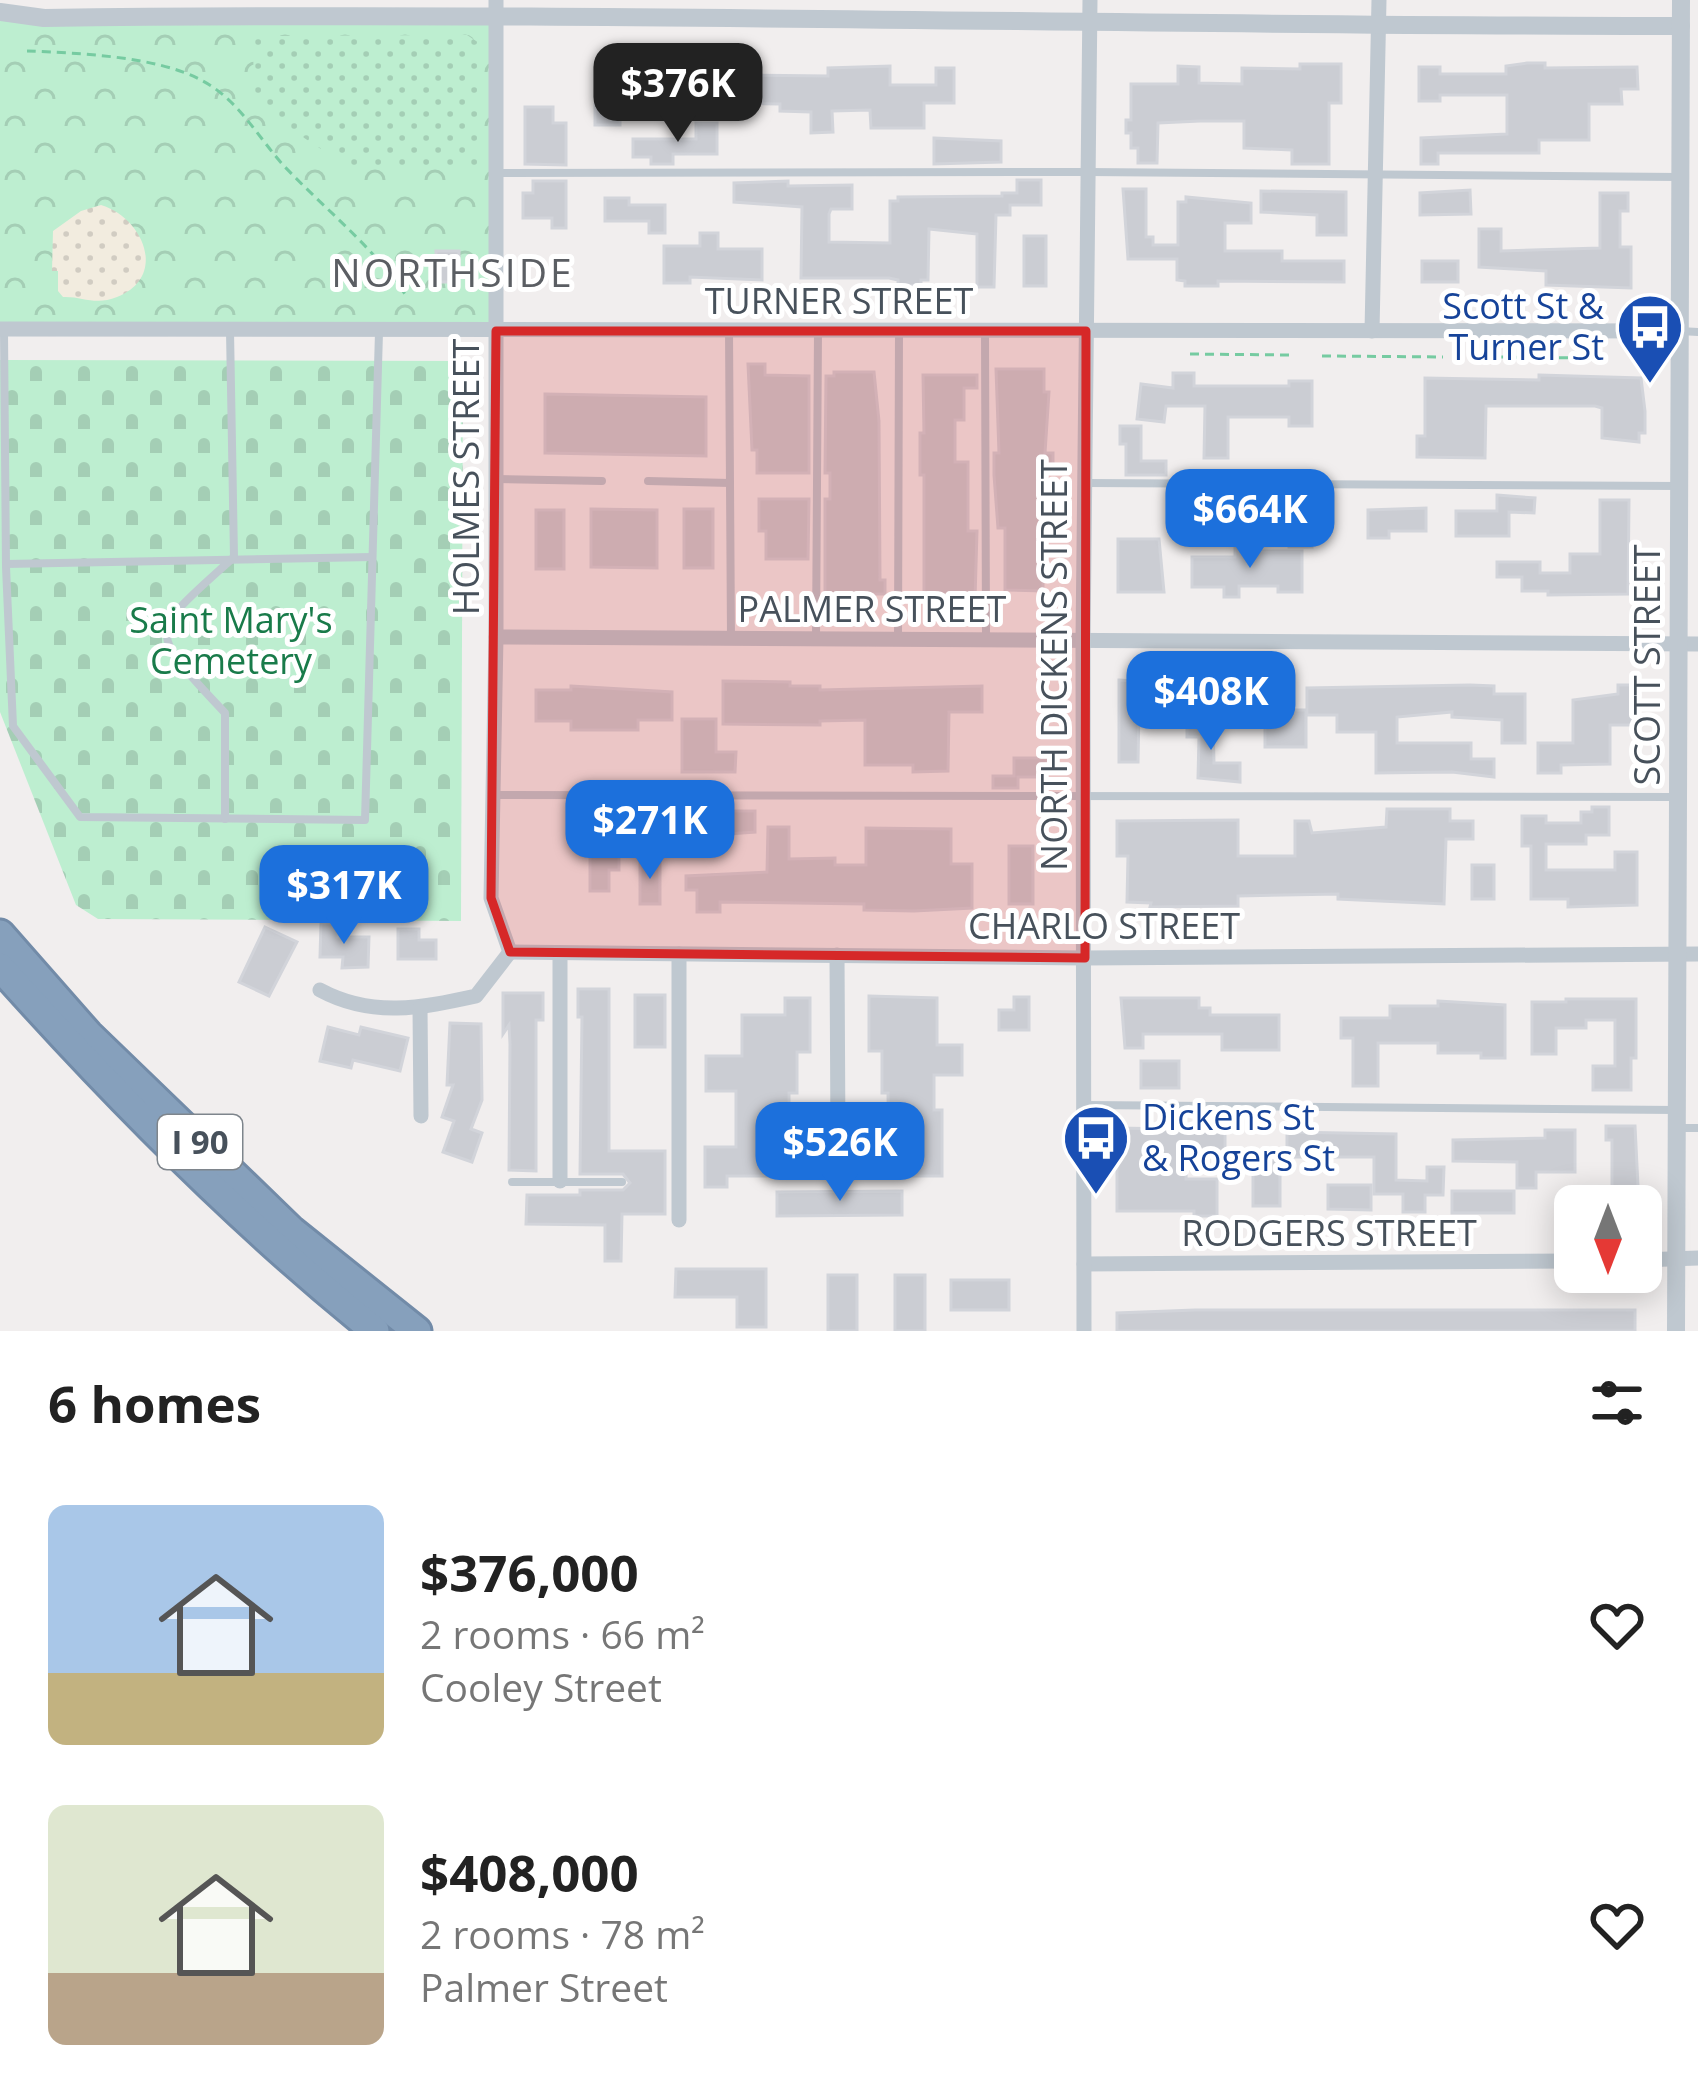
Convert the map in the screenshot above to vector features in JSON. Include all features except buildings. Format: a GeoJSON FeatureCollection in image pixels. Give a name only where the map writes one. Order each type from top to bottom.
{"type":"FeatureCollection","features":[{"type":"Feature","properties":{"kind":"highway","name":"I 90"},"geometry":{"type":"LineString","coordinates":[[0,934],[88,1034],[292,1231],[417,1331]]}},
{"type":"Feature","properties":{"kind":"highway","name":"I 90"},"geometry":{"type":"LineString","coordinates":[[0,967],[81,1058],[283,1257],[375,1331]]}},
{"type":"Feature","properties":{"kind":"street"},"geometry":{"type":"LineString","coordinates":[[1372,331],[1379,0]]}},
{"type":"Feature","properties":{"kind":"street","name":"SCOTT STREET"},"geometry":{"type":"LineString","coordinates":[[1676,1331],[1677,1119],[1689,954],[1679,797],[1689,644],[1680,486],[1688,332],[1680,177],[1681,0]]}},
{"type":"Feature","properties":{"kind":"street"},"geometry":{"type":"LineString","coordinates":[[0,13],[44,18],[208,8],[1090,10],[1378,27],[1681,26]]}},
{"type":"Feature","properties":{"kind":"street","name":"HOLMES STREET"},"geometry":{"type":"LineString","coordinates":[[496,8],[496,637],[490,898],[510,952]]}},
{"type":"Feature","properties":{"kind":"street","name":"NORTH DICKENS STREET"},"geometry":{"type":"LineString","coordinates":[[1084,1331],[1083,640],[1090,10]]}},
{"type":"Feature","properties":{"kind":"street","name":"TURNER STREET"},"geometry":{"type":"LineString","coordinates":[[2,329],[1688,332]]}},
{"type":"Feature","properties":{"kind":"street","name":"PALMER STREET"},"geometry":{"type":"LineString","coordinates":[[496,637],[1689,644]]}},
{"type":"Feature","properties":{"kind":"street"},"geometry":{"type":"LineString","coordinates":[[320,990],[348,1005],[420,1008],[476,996],[510,952]]}},
{"type":"Feature","properties":{"kind":"street","name":"CHARLO STREET"},"geometry":{"type":"LineString","coordinates":[[510,952],[1085,958],[1689,954]]}},
{"type":"Feature","properties":{"kind":"street"},"geometry":{"type":"LineString","coordinates":[[560,953],[560,1181]]}},
{"type":"Feature","properties":{"kind":"street"},"geometry":{"type":"LineString","coordinates":[[679,954],[679,1220]]}},
{"type":"Feature","properties":{"kind":"street"},"geometry":{"type":"LineString","coordinates":[[837,955],[838,1139]]}},
{"type":"Feature","properties":{"kind":"street"},"geometry":{"type":"LineString","coordinates":[[420,1008],[421,1116]]}},
{"type":"Feature","properties":{"kind":"street"},"geometry":{"type":"LineString","coordinates":[[1662,1260],[1698,1258]]}},
{"type":"Feature","properties":{"kind":"street","name":"RODGERS STREET"},"geometry":{"type":"LineString","coordinates":[[1084,1264],[1554,1261]]}},
{"type":"Feature","properties":{"kind":"lane"},"geometry":{"type":"LineString","coordinates":[[496,173],[1680,177]]}},
{"type":"Feature","properties":{"kind":"lane"},"geometry":{"type":"LineString","coordinates":[[2,329],[13,726],[80,817],[365,820],[379,330]]}},
{"type":"Feature","properties":{"kind":"lane"},"geometry":{"type":"LineString","coordinates":[[225,819],[225,713],[170,654],[164,634],[174,612],[234,557],[230,330]]}},
{"type":"Feature","properties":{"kind":"lane"},"geometry":{"type":"LineString","coordinates":[[729,331],[731,638]]}},
{"type":"Feature","properties":{"kind":"lane"},"geometry":{"type":"LineString","coordinates":[[816,639],[818,331]]}},
{"type":"Feature","properties":{"kind":"lane"},"geometry":{"type":"LineString","coordinates":[[898,639],[899,331]]}},
{"type":"Feature","properties":{"kind":"lane"},"geometry":{"type":"LineString","coordinates":[[986,331],[986,640]]}},
{"type":"Feature","properties":{"kind":"lane"},"geometry":{"type":"LineString","coordinates":[[496,479],[602,481]]}},
{"type":"Feature","properties":{"kind":"lane"},"geometry":{"type":"LineString","coordinates":[[648,482],[730,483]]}},
{"type":"Feature","properties":{"kind":"lane"},"geometry":{"type":"LineString","coordinates":[[1084,483],[1680,486]]}},
{"type":"Feature","properties":{"kind":"lane"},"geometry":{"type":"LineString","coordinates":[[6,564],[372,557]]}},
{"type":"Feature","properties":{"kind":"lane"},"geometry":{"type":"LineString","coordinates":[[493,795],[1679,797]]}},
{"type":"Feature","properties":{"kind":"lane"},"geometry":{"type":"LineString","coordinates":[[1084,1105],[1677,1119],[1698,1128]]}},
{"type":"Feature","properties":{"kind":"lane"},"geometry":{"type":"LineString","coordinates":[[512,1182],[622,1182]]}},
{"type":"Feature","properties":{"kind":"path"},"geometry":{"type":"LineString","coordinates":[[27,51],[100,54],[199,79],[236,106],[284,165],[376,254],[405,294]]}},
{"type":"Feature","properties":{"kind":"path"},"geometry":{"type":"LineString","coordinates":[[1190,354],[1291,355]]}},
{"type":"Feature","properties":{"kind":"path"},"geometry":{"type":"LineString","coordinates":[[1322,356],[1443,357]]}},
{"type":"Feature","properties":{"kind":"path"},"geometry":{"type":"LineString","coordinates":[[1499,357],[1594,358]]}},
{"type":"Feature","properties":{"kind":"highlighted area"},"geometry":{"type":"Polygon","coordinates":[[[496,331],[1086,331],[1085,958],[510,952],[491,898],[496,331]]]}},
{"type":"Feature","properties":{"kind":"green space"},"geometry":{"type":"Polygon","coordinates":[[[0,13],[496,17],[496,331],[0,329],[0,13]]]}},
{"type":"Feature","properties":{"kind":"green space"},"geometry":{"type":"Polygon","coordinates":[[[467,35],[479,43],[479,168],[350,168],[254,105],[253,36],[467,35]]]}},
{"type":"Feature","properties":{"kind":"green space","name":"Saint Mary's Cemetery"},"geometry":{"type":"Polygon","coordinates":[[[0,360],[463,361],[461,921],[98,919],[76,905],[0,712],[0,360]]]}},
{"type":"Feature","properties":{"kind":"sand"},"geometry":{"type":"Polygon","coordinates":[[[101,205],[129,222],[138,235],[146,263],[142,276],[133,288],[109,300],[63,297],[58,291],[58,271],[52,271],[53,231],[81,211],[101,205]]]}},
{"type":"Feature","properties":{"kind":"place","name":"Scott St & Turner St"},"geometry":{"type":"Point","coordinates":[1650,386]}},
{"type":"Feature","properties":{"kind":"place","name":"Dickens St & Rogers St"},"geometry":{"type":"Point","coordinates":[1096,1197]}},
{"type":"Feature","properties":{"kind":"district","name":"NORTHSIDE"},"geometry":{"type":"Point","coordinates":[453,273]}}]}
